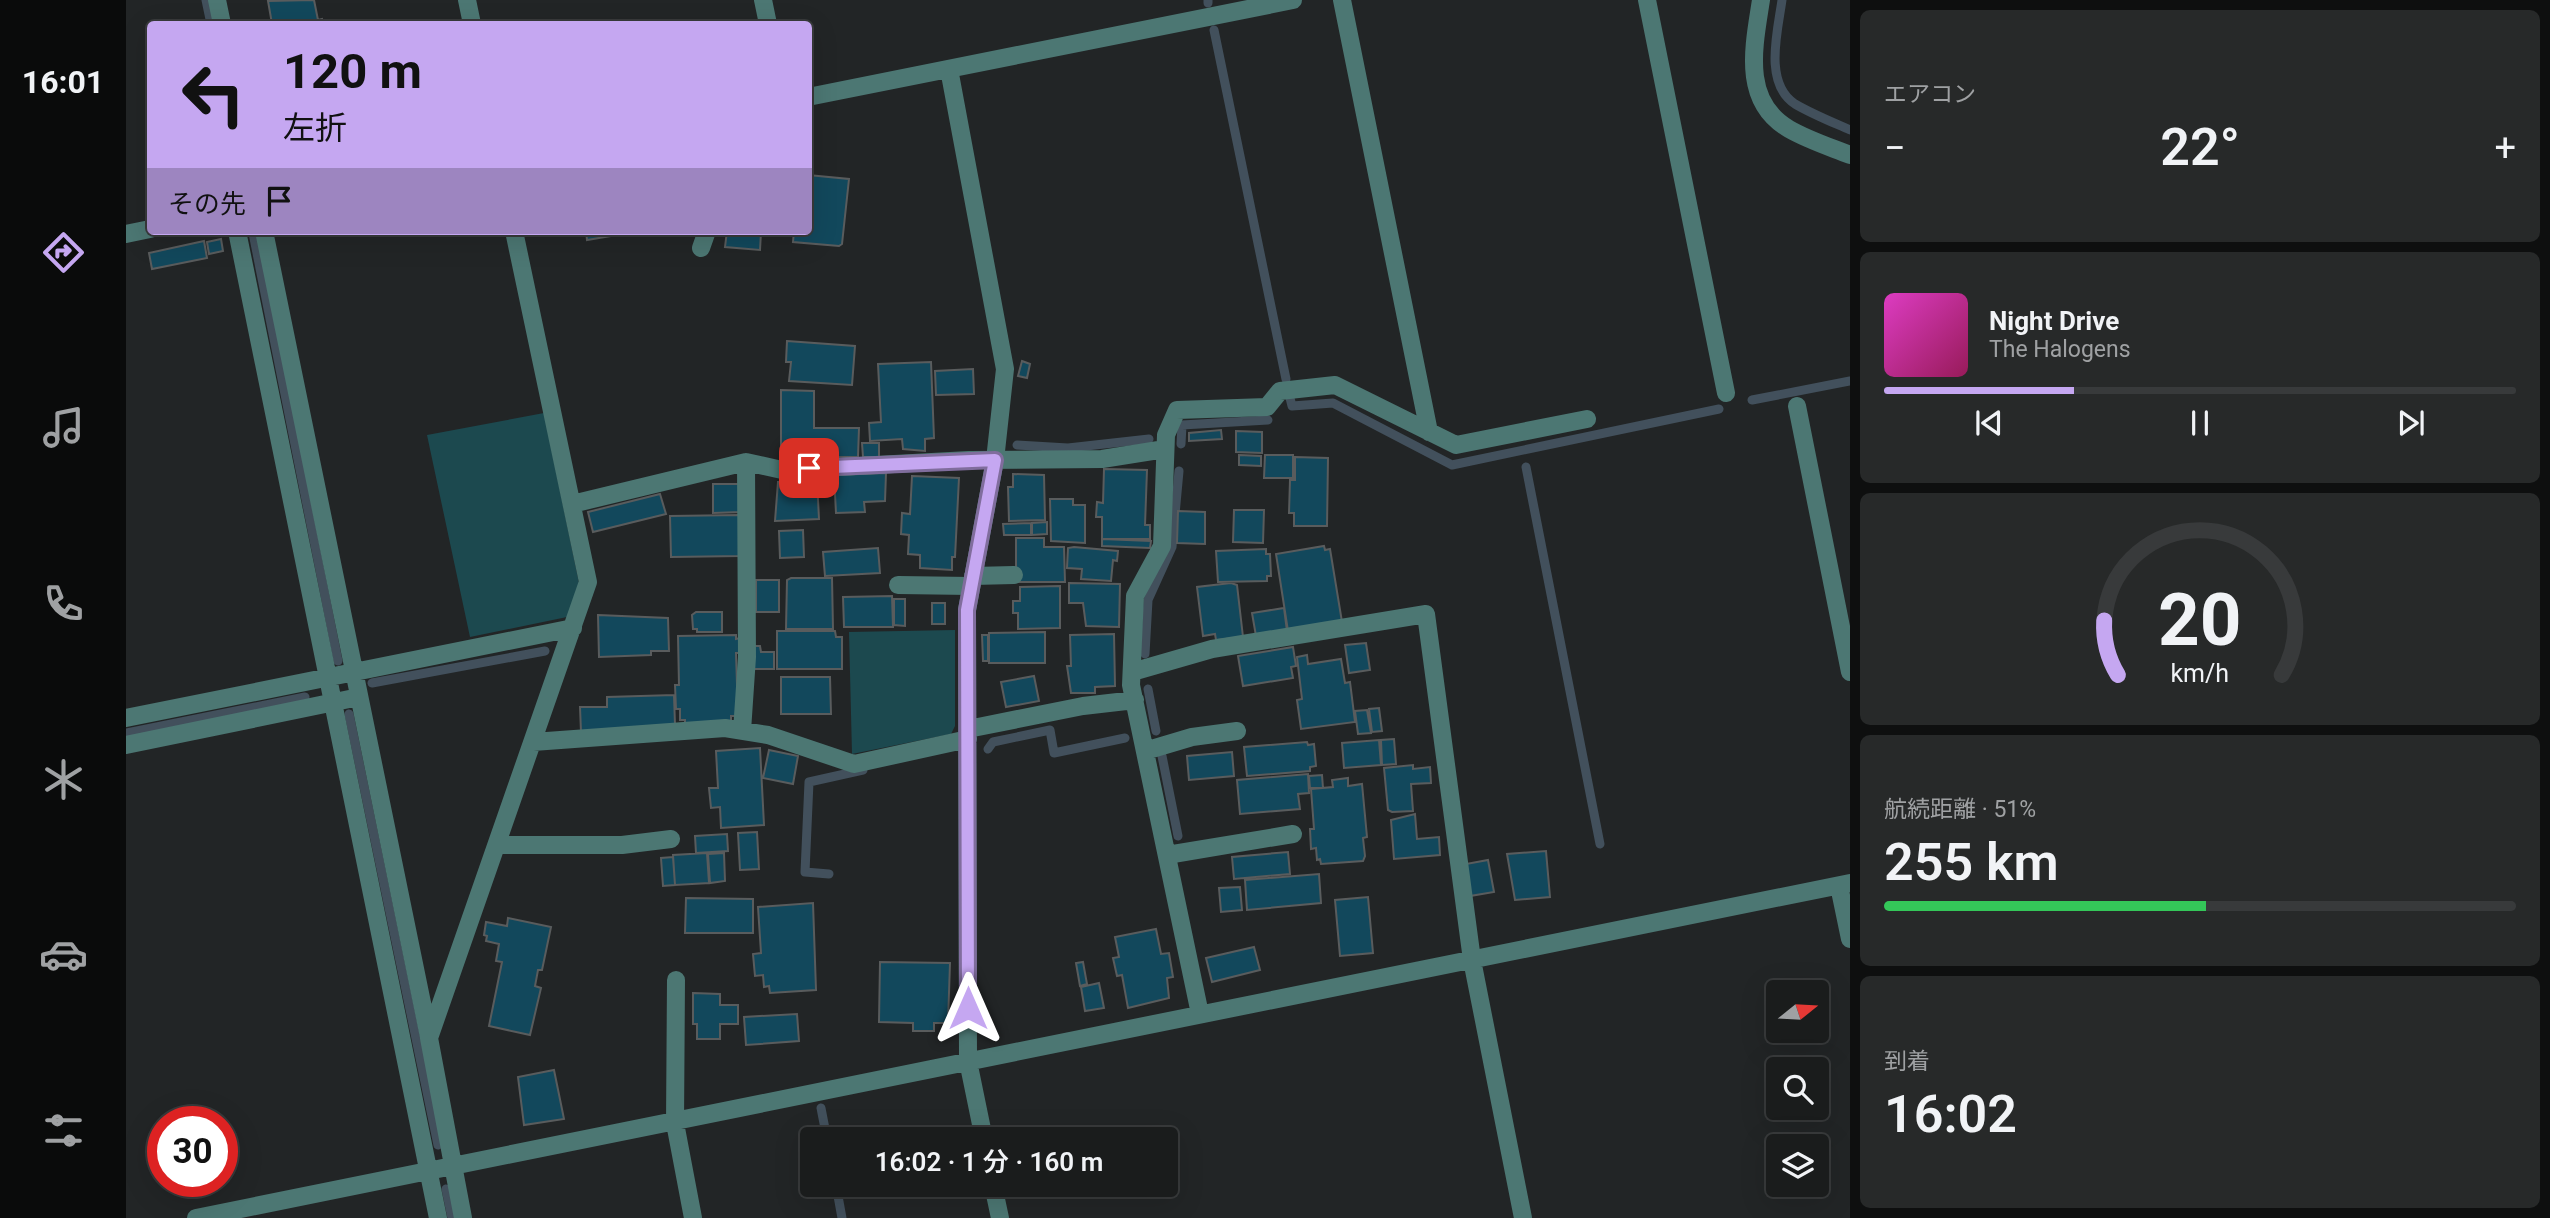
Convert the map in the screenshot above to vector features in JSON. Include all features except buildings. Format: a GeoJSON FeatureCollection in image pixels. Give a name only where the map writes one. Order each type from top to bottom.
{"type":"FeatureCollection","features":[{"type":"Feature","properties":{"kind":"street"},"geometry":{"type":"LineString","coordinates":[[217,0],[221,21]]}},
{"type":"Feature","properties":{"kind":"street"},"geometry":{"type":"LineString","coordinates":[[467,0],[471,21]]}},
{"type":"Feature","properties":{"kind":"street"},"geometry":{"type":"LineString","coordinates":[[763,0],[767,21]]}},
{"type":"Feature","properties":{"kind":"street"},"geometry":{"type":"LineString","coordinates":[[812,96],[949,69],[1224,7],[1293,0]]}},
{"type":"Feature","properties":{"kind":"street"},"geometry":{"type":"LineString","coordinates":[[1342,0],[1429,432]]}},
{"type":"Feature","properties":{"kind":"street"},"geometry":{"type":"LineString","coordinates":[[1647,0],[1726,393]]}},
{"type":"Feature","properties":{"kind":"street"},"geometry":{"type":"LineString","coordinates":[[1761,0],[1753,60],[1754,78],[1765,108],[1788,129],[1850,155]]}},
{"type":"Feature","properties":{"kind":"street"},"geometry":{"type":"LineString","coordinates":[[949,69],[1006,369],[995,460],[967,610],[968,1061],[982,1127]]}},
{"type":"Feature","properties":{"kind":"street"},"geometry":{"type":"LineString","coordinates":[[126,234],[147,230]]}},
{"type":"Feature","properties":{"kind":"street"},"geometry":{"type":"LineString","coordinates":[[238,235],[438,1218]]}},
{"type":"Feature","properties":{"kind":"street"},"geometry":{"type":"LineString","coordinates":[[265,235],[429,1038],[463,1218]]}},
{"type":"Feature","properties":{"kind":"street"},"geometry":{"type":"LineString","coordinates":[[429,1038],[589,582],[515,235]]}},
{"type":"Feature","properties":{"kind":"street"},"geometry":{"type":"LineString","coordinates":[[1200,1014],[1145,751],[1132,672],[1135,596],[1161,546],[1166,435],[1177,410],[1267,407],[1280,391],[1335,386],[1456,445],[1587,419]]}},
{"type":"Feature","properties":{"kind":"street"},"geometry":{"type":"LineString","coordinates":[[1797,406],[1850,672]]}},
{"type":"Feature","properties":{"kind":"street"},"geometry":{"type":"LineString","coordinates":[[572,504],[746,462],[782,470],[995,460],[1102,459],[1165,449]]}},
{"type":"Feature","properties":{"kind":"street"},"geometry":{"type":"LineString","coordinates":[[742,731],[747,657],[746,462]]}},
{"type":"Feature","properties":{"kind":"street"},"geometry":{"type":"LineString","coordinates":[[898,585],[972,581],[1014,575]]}},
{"type":"Feature","properties":{"kind":"street"},"geometry":{"type":"LineString","coordinates":[[1132,672],[1212,649],[1426,614],[1472,960],[1523,1218]]}},
{"type":"Feature","properties":{"kind":"street"},"geometry":{"type":"LineString","coordinates":[[126,718],[573,628]]}},
{"type":"Feature","properties":{"kind":"street"},"geometry":{"type":"LineString","coordinates":[[126,745],[359,697]]}},
{"type":"Feature","properties":{"kind":"street"},"geometry":{"type":"LineString","coordinates":[[533,742],[725,728],[768,735],[855,764],[1083,706],[1135,700]]}},
{"type":"Feature","properties":{"kind":"street"},"geometry":{"type":"LineString","coordinates":[[1145,751],[1192,737],[1237,731]]}},
{"type":"Feature","properties":{"kind":"street"},"geometry":{"type":"LineString","coordinates":[[1167,855],[1293,834]]}},
{"type":"Feature","properties":{"kind":"street"},"geometry":{"type":"LineString","coordinates":[[497,845],[622,845],[671,839]]}},
{"type":"Feature","properties":{"kind":"street"},"geometry":{"type":"LineString","coordinates":[[196,1218],[1845,885],[1850,939]]}},
{"type":"Feature","properties":{"kind":"street"},"geometry":{"type":"LineString","coordinates":[[676,980],[675,1123],[694,1218]]}},
{"type":"Feature","properties":{"kind":"street"},"geometry":{"type":"LineString","coordinates":[[996,1197],[1000,1218]]}},
{"type":"Feature","properties":{"kind":"shaded area"},"geometry":{"type":"Polygon","coordinates":[[[544,413],[579,583],[567,617],[470,637],[427,435],[544,413]]]}},
{"type":"Feature","properties":{"kind":"shaded area"},"geometry":{"type":"Polygon","coordinates":[[[955,630],[955,726],[951,734],[852,754],[849,632],[955,630]]]}},
{"type":"Feature","properties":{"kind":"waterway"},"geometry":{"type":"LineString","coordinates":[[206,0],[210,21]]}},
{"type":"Feature","properties":{"kind":"waterway"},"geometry":{"type":"LineString","coordinates":[[1782,0],[1775,55],[1779,83],[1785,95],[1815,115],[1850,130]]}},
{"type":"Feature","properties":{"kind":"waterway"},"geometry":{"type":"LineString","coordinates":[[1214,30],[1286,379]]}},
{"type":"Feature","properties":{"kind":"waterway"},"geometry":{"type":"LineString","coordinates":[[253,235],[338,661]]}},
{"type":"Feature","properties":{"kind":"waterway"},"geometry":{"type":"LineString","coordinates":[[1752,400],[1850,381]]}},
{"type":"Feature","properties":{"kind":"waterway"},"geometry":{"type":"LineString","coordinates":[[1290,398],[1292,406],[1333,403],[1452,465],[1719,409]]}},
{"type":"Feature","properties":{"kind":"waterway"},"geometry":{"type":"LineString","coordinates":[[1181,444],[1182,425],[1268,420]]}},
{"type":"Feature","properties":{"kind":"waterway"},"geometry":{"type":"LineString","coordinates":[[1017,445],[1068,448],[1149,439]]}},
{"type":"Feature","properties":{"kind":"waterway"},"geometry":{"type":"LineString","coordinates":[[1526,467],[1600,844]]}},
{"type":"Feature","properties":{"kind":"waterway"},"geometry":{"type":"LineString","coordinates":[[1145,654],[1148,600],[1172,547],[1179,471]]}},
{"type":"Feature","properties":{"kind":"waterway"},"geometry":{"type":"LineString","coordinates":[[372,683],[545,651]]}},
{"type":"Feature","properties":{"kind":"waterway"},"geometry":{"type":"LineString","coordinates":[[1148,689],[1156,731]]}},
{"type":"Feature","properties":{"kind":"waterway"},"geometry":{"type":"LineString","coordinates":[[126,733],[305,697]]}},
{"type":"Feature","properties":{"kind":"waterway"},"geometry":{"type":"LineString","coordinates":[[349,714],[438,1145]]}},
{"type":"Feature","properties":{"kind":"waterway"},"geometry":{"type":"LineString","coordinates":[[988,749],[993,742],[1050,730],[1054,753],[1125,738]]}},
{"type":"Feature","properties":{"kind":"waterway"},"geometry":{"type":"LineString","coordinates":[[1162,756],[1178,836]]}},
{"type":"Feature","properties":{"kind":"waterway"},"geometry":{"type":"LineString","coordinates":[[829,874],[805,872],[809,782],[863,770]]}},
{"type":"Feature","properties":{"kind":"waterway"},"geometry":{"type":"LineString","coordinates":[[821,1108],[825,1127]]}},
{"type":"Feature","properties":{"kind":"waterway"},"geometry":{"type":"LineString","coordinates":[[446,1189],[452,1218]]}},
{"type":"Feature","properties":{"kind":"waterway"},"geometry":{"type":"LineString","coordinates":[[838,1197],[842,1218]]}},
{"type":"Feature","properties":{"kind":"route"},"geometry":{"type":"LineString","coordinates":[[809,468],[995,460],[967,610],[968,1008]]}}]}
